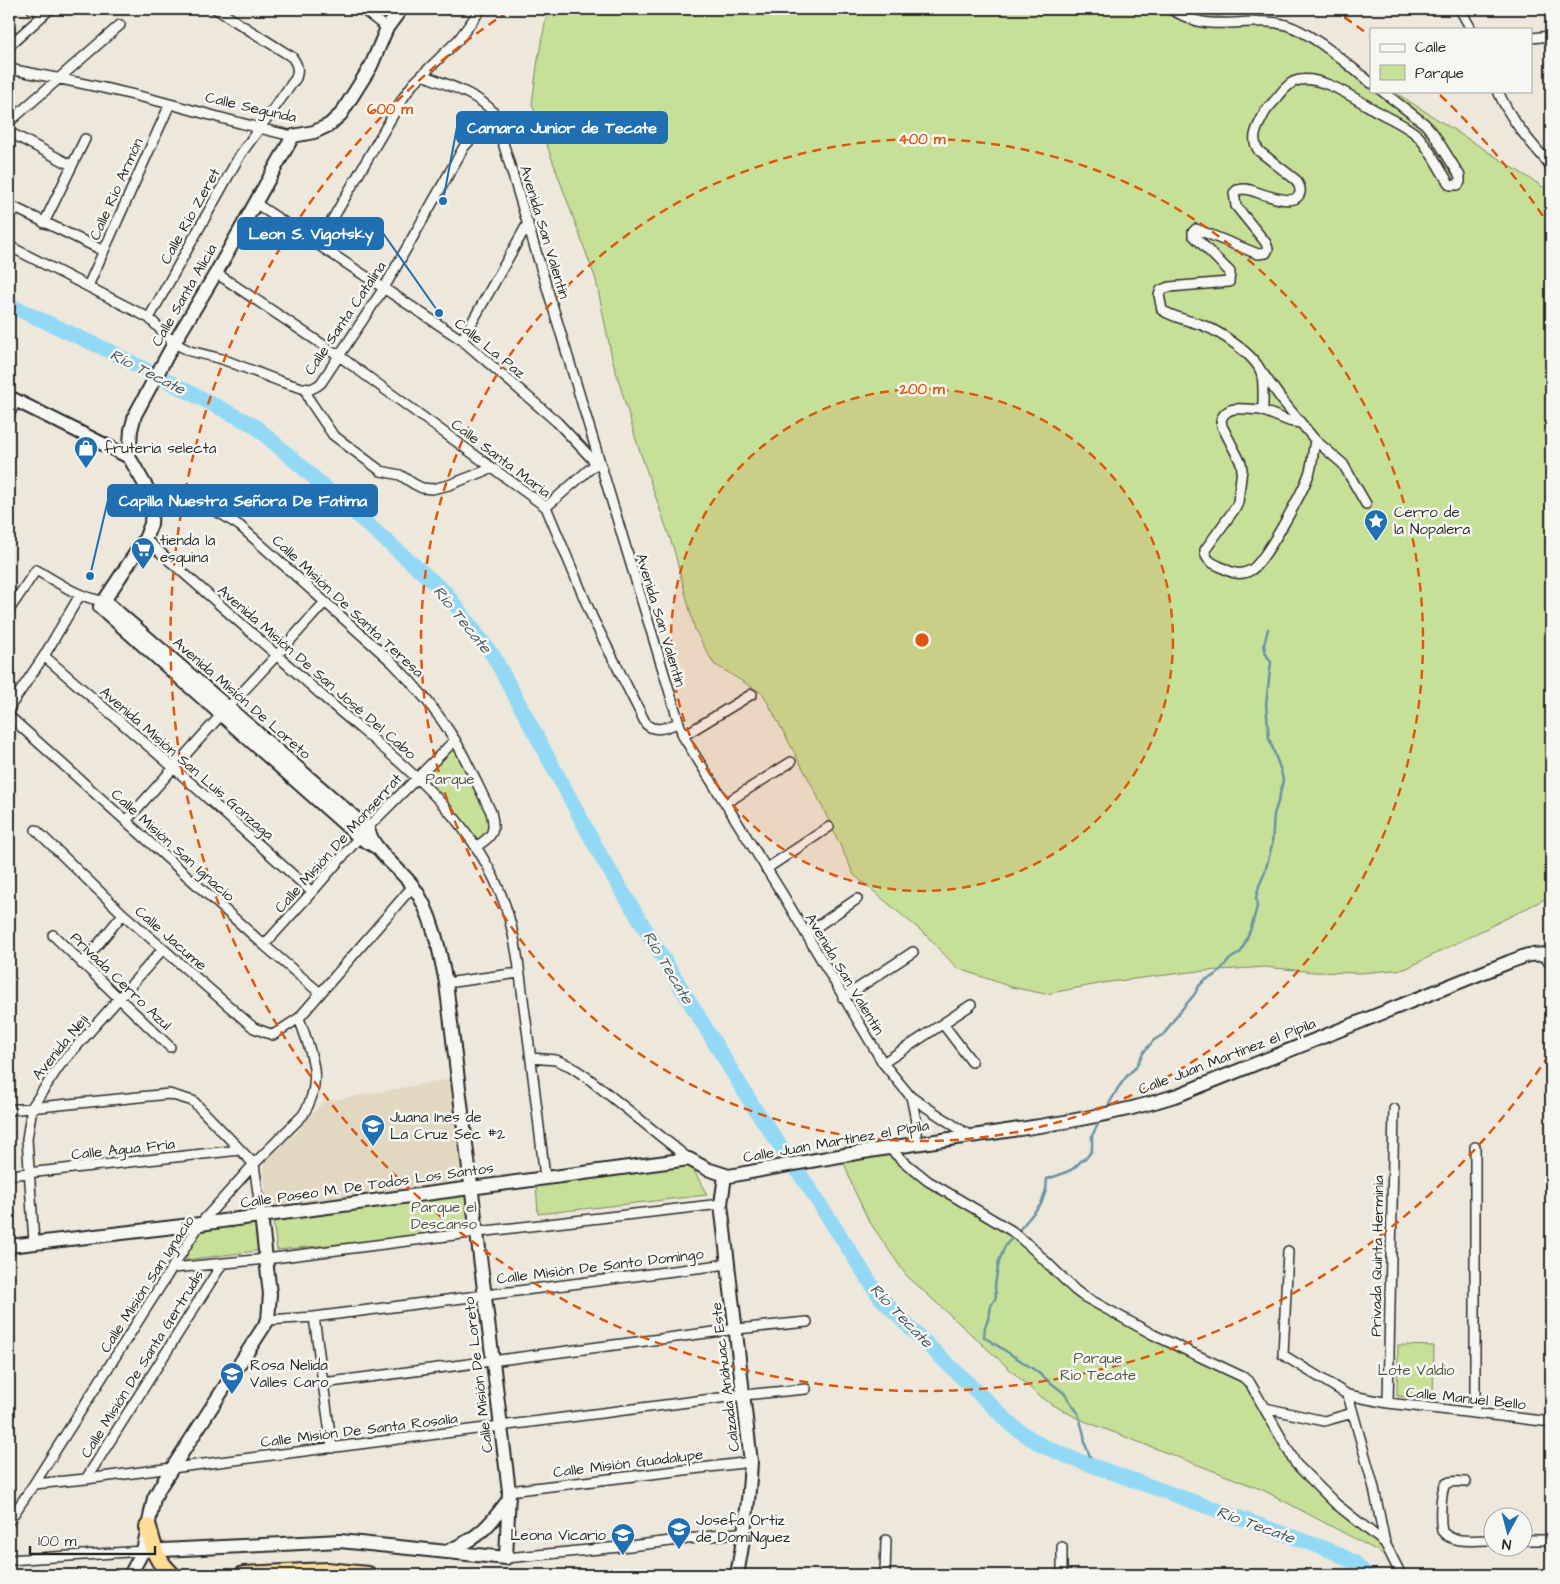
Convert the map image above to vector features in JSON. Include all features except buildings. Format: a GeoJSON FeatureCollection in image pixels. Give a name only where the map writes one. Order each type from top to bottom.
{"type":"FeatureCollection","features":[{"type":"Feature","properties":{"kind":"highway"},"geometry":{"type":"LineString","coordinates":[[148,1527],[149,1551],[172,1575]]}},
{"type":"Feature","properties":{"kind":"highway"},"geometry":{"type":"LineString","coordinates":[[243,1575],[326,1571],[368,1575]]}},
{"type":"Feature","properties":{"kind":"street"},"geometry":{"type":"LineString","coordinates":[[32,9],[48,11]]}},
{"type":"Feature","properties":{"kind":"street","name":"Calle Río Zeret"},"geometry":{"type":"LineString","coordinates":[[149,318],[240,155],[296,78],[298,67],[292,57],[216,9]]}},
{"type":"Feature","properties":{"kind":"street"},"geometry":{"type":"LineString","coordinates":[[362,9],[387,28]]}},
{"type":"Feature","properties":{"kind":"street","name":"Calle Segunda"},"geometry":{"type":"LineString","coordinates":[[9,69],[61,78],[293,136],[314,132],[330,125],[341,114],[371,66],[387,28],[401,9]]}},
{"type":"Feature","properties":{"kind":"street"},"geometry":{"type":"LineString","coordinates":[[318,244],[403,98],[413,84],[440,60],[459,39],[481,9]]}},
{"type":"Feature","properties":{"kind":"street"},"geometry":{"type":"LineString","coordinates":[[1170,9],[1186,18],[1203,22],[1254,21],[1290,27],[1313,39],[1370,82]]}},
{"type":"Feature","properties":{"kind":"street"},"geometry":{"type":"LineString","coordinates":[[1460,9],[1470,28]]}},
{"type":"Feature","properties":{"kind":"street"},"geometry":{"type":"LineString","coordinates":[[9,46],[48,11]]}},
{"type":"Feature","properties":{"kind":"street"},"geometry":{"type":"LineString","coordinates":[[9,122],[120,25]]}},
{"type":"Feature","properties":{"kind":"street"},"geometry":{"type":"LineString","coordinates":[[1532,38],[1551,36]]}},
{"type":"Feature","properties":{"kind":"street"},"geometry":{"type":"LineString","coordinates":[[422,75],[479,99],[494,113]]}},
{"type":"Feature","properties":{"kind":"street"},"geometry":{"type":"LineString","coordinates":[[1366,504],[1343,464],[1315,440],[1251,358],[1240,348],[1210,328],[1162,310],[1159,296],[1162,290],[1169,287],[1230,282],[1230,272],[1193,234],[1196,229],[1258,254],[1266,253],[1268,249],[1266,243],[1236,206],[1234,193],[1237,190],[1245,189],[1278,199],[1290,200],[1298,198],[1300,186],[1296,180],[1259,151],[1254,137],[1266,111],[1291,83],[1312,81],[1338,88],[1410,130],[1422,142],[1450,185],[1458,185],[1460,176],[1433,133],[1425,124],[1383,92]]}},
{"type":"Feature","properties":{"kind":"street"},"geometry":{"type":"LineString","coordinates":[[1498,92],[1504,105],[1526,138],[1551,166]]}},
{"type":"Feature","properties":{"kind":"street","name":"Calle Río Armón"},"geometry":{"type":"LineString","coordinates":[[88,286],[170,104]]}},
{"type":"Feature","properties":{"kind":"street","name":"Avenida San Valentín"},"geometry":{"type":"LineString","coordinates":[[494,113],[597,462],[683,736],[766,868],[883,1063],[911,1097],[970,1136]]}},
{"type":"Feature","properties":{"kind":"street","name":"Calle Santa Catalina"},"geometry":{"type":"LineString","coordinates":[[174,343],[190,351],[222,359],[282,382],[311,389],[317,386],[384,288],[464,147],[494,113]]}},
{"type":"Feature","properties":{"kind":"street"},"geometry":{"type":"LineString","coordinates":[[9,132],[71,165]]}},
{"type":"Feature","properties":{"kind":"street","name":"Calle Santa Alicia"},"geometry":{"type":"LineString","coordinates":[[129,457],[131,430],[135,415],[174,343],[216,273],[293,136]]}},
{"type":"Feature","properties":{"kind":"street"},"geometry":{"type":"LineString","coordinates":[[44,223],[85,139]]}},
{"type":"Feature","properties":{"kind":"street","name":"Calle La Paz"},"geometry":{"type":"LineString","coordinates":[[255,204],[462,340],[557,422],[597,462]]}},
{"type":"Feature","properties":{"kind":"street"},"geometry":{"type":"LineString","coordinates":[[9,205],[104,250]]}},
{"type":"Feature","properties":{"kind":"street"},"geometry":{"type":"LineString","coordinates":[[462,340],[528,223]]}},
{"type":"Feature","properties":{"kind":"street"},"geometry":{"type":"LineString","coordinates":[[9,246],[149,318],[174,343]]}},
{"type":"Feature","properties":{"kind":"street","name":"Calle Santa María"},"geometry":{"type":"LineString","coordinates":[[216,273],[338,355],[546,507],[592,619],[646,724],[655,730],[678,723]]}},
{"type":"Feature","properties":{"kind":"street"},"geometry":{"type":"LineString","coordinates":[[1261,410],[1263,406],[1262,372]]}},
{"type":"Feature","properties":{"kind":"street"},"geometry":{"type":"LineString","coordinates":[[305,388],[310,401],[334,435],[381,471],[400,475],[422,488],[432,489],[449,485],[493,468]]}},
{"type":"Feature","properties":{"kind":"street"},"geometry":{"type":"LineString","coordinates":[[9,415],[13,399],[129,457],[148,490],[152,505],[151,524],[144,539],[100,603]]}},
{"type":"Feature","properties":{"kind":"street"},"geometry":{"type":"LineString","coordinates":[[1300,422],[1289,421],[1261,410],[1230,409],[1226,411],[1221,420],[1222,426],[1238,455],[1242,468],[1238,505],[1205,552],[1212,563],[1236,574],[1252,570],[1260,561],[1283,525],[1310,471],[1315,440]]}},
{"type":"Feature","properties":{"kind":"street"},"geometry":{"type":"LineString","coordinates":[[546,507],[597,462]]}},
{"type":"Feature","properties":{"kind":"street","name":"Calle Misión De Santa Teresa"},"geometry":{"type":"LineString","coordinates":[[148,490],[194,500],[240,526],[392,662],[412,683],[432,706],[455,740],[491,812],[494,823],[492,832],[487,840],[477,846]]}},
{"type":"Feature","properties":{"kind":"street","name":"Avenida Misión De San José Del Cabo"},"geometry":{"type":"LineString","coordinates":[[144,539],[407,768],[454,816],[477,846],[505,906],[514,938],[545,1177]]}},
{"type":"Feature","properties":{"kind":"street","name":"Avenida Misión De Loreto"},"geometry":{"type":"LineString","coordinates":[[9,610],[36,570],[80,595],[100,603],[363,833]]}},
{"type":"Feature","properties":{"kind":"street"},"geometry":{"type":"LineString","coordinates":[[9,708],[44,656],[80,595]]}},
{"type":"Feature","properties":{"kind":"street"},"geometry":{"type":"LineString","coordinates":[[126,821],[325,602]]}},
{"type":"Feature","properties":{"kind":"street","name":"Avenida Misión San Luis Gonzaga"},"geometry":{"type":"LineString","coordinates":[[44,656],[174,768],[312,892]]}},
{"type":"Feature","properties":{"kind":"street"},"geometry":{"type":"LineString","coordinates":[[683,736],[752,694]]}},
{"type":"Feature","properties":{"kind":"street","name":"Calle Misión San Ignacio"},"geometry":{"type":"LineString","coordinates":[[9,716],[320,993]]}},
{"type":"Feature","properties":{"kind":"street","name":"Calle Misión De Monserrat"},"geometry":{"type":"LineString","coordinates":[[264,945],[363,833],[455,740]]}},
{"type":"Feature","properties":{"kind":"street"},"geometry":{"type":"LineString","coordinates":[[726,803],[791,762]]}},
{"type":"Feature","properties":{"kind":"street"},"geometry":{"type":"LineString","coordinates":[[766,868],[829,827]]}},
{"type":"Feature","properties":{"kind":"street","name":"Calle Jacume"},"geometry":{"type":"LineString","coordinates":[[36,830],[123,914],[254,1028],[273,1035],[299,1018]]}},
{"type":"Feature","properties":{"kind":"street"},"geometry":{"type":"LineString","coordinates":[[363,833],[413,886],[428,916],[439,951],[446,983],[471,1188]]}},
{"type":"Feature","properties":{"kind":"street"},"geometry":{"type":"LineString","coordinates":[[299,1018],[413,886]]}},
{"type":"Feature","properties":{"kind":"street"},"geometry":{"type":"LineString","coordinates":[[806,934],[857,899]]}},
{"type":"Feature","properties":{"kind":"street"},"geometry":{"type":"LineString","coordinates":[[82,964],[123,914]]}},
{"type":"Feature","properties":{"kind":"street","name":"Privada Cerro Azul"},"geometry":{"type":"LineString","coordinates":[[53,935],[170,1047]]}},
{"type":"Feature","properties":{"kind":"street","name":"Avenida Neji"},"geometry":{"type":"LineString","coordinates":[[34,1242],[27,1139],[32,1107],[60,1065],[163,949]]}},
{"type":"Feature","properties":{"kind":"street"},"geometry":{"type":"LineString","coordinates":[[843,998],[913,952]]}},
{"type":"Feature","properties":{"kind":"street"},"geometry":{"type":"LineString","coordinates":[[1548,954],[1551,966]]}},
{"type":"Feature","properties":{"kind":"street","name":"Calle Juan Martínez el Pípila"},"geometry":{"type":"LineString","coordinates":[[725,1176],[888,1148],[1065,1122],[1146,1106],[1224,1078],[1509,962],[1528,955],[1548,954]]}},
{"type":"Feature","properties":{"kind":"street"},"geometry":{"type":"LineString","coordinates":[[446,983],[520,974]]}},
{"type":"Feature","properties":{"kind":"street"},"geometry":{"type":"LineString","coordinates":[[883,1063],[971,1005]]}},
{"type":"Feature","properties":{"kind":"street","name":"Calle Misión San Ignacio"},"geometry":{"type":"LineString","coordinates":[[9,1520],[200,1224],[254,1164],[303,1115],[312,1100],[315,1083],[313,1061],[299,1018]]}},
{"type":"Feature","properties":{"kind":"street"},"geometry":{"type":"LineString","coordinates":[[943,1024],[972,1062]]}},
{"type":"Feature","properties":{"kind":"street"},"geometry":{"type":"LineString","coordinates":[[531,1058],[556,1060],[570,1066],[588,1078],[689,1159],[725,1176]]}},
{"type":"Feature","properties":{"kind":"street"},"geometry":{"type":"LineString","coordinates":[[9,1110],[168,1094],[192,1101],[254,1164],[270,1294],[268,1320],[171,1468],[154,1498],[148,1527]]}},
{"type":"Feature","properties":{"kind":"street"},"geometry":{"type":"LineString","coordinates":[[911,1097],[917,1124],[915,1144]]}},
{"type":"Feature","properties":{"kind":"street","name":"Privada Quinta Herminia"},"geometry":{"type":"LineString","coordinates":[[1388,1403],[1394,1109]]}},
{"type":"Feature","properties":{"kind":"street"},"geometry":{"type":"LineString","coordinates":[[1475,1147],[1475,1412]]}},
{"type":"Feature","properties":{"kind":"street"},"geometry":{"type":"LineString","coordinates":[[888,1148],[928,1181],[1012,1231],[1075,1290],[1090,1300],[1154,1335],[1243,1377],[1250,1383],[1296,1464],[1336,1504],[1385,1543]]}},
{"type":"Feature","properties":{"kind":"street","name":"Calle Agua Fría"},"geometry":{"type":"LineString","coordinates":[[9,1175],[240,1150]]}},
{"type":"Feature","properties":{"kind":"street","name":"Calle Paseo M. De Todos Los Santos"},"geometry":{"type":"LineString","coordinates":[[9,1246],[200,1224],[689,1159]]}},
{"type":"Feature","properties":{"kind":"street","name":"Calzada Anáhuac Este"},"geometry":{"type":"LineString","coordinates":[[725,1176],[721,1204],[751,1462],[750,1493],[737,1575]]}},
{"type":"Feature","properties":{"kind":"street","name":"Calle Misión De Loreto"},"geometry":{"type":"LineString","coordinates":[[471,1188],[478,1232],[509,1495],[506,1558]]}},
{"type":"Feature","properties":{"kind":"street","name":"Calle Misión De Santa Gertrudis"},"geometry":{"type":"LineString","coordinates":[[173,1268],[222,1264],[721,1204]]}},
{"type":"Feature","properties":{"kind":"street","name":"Calle Manuel Bello"},"geometry":{"type":"LineString","coordinates":[[1288,1251],[1283,1355],[1348,1395],[1388,1403],[1551,1422]]}},
{"type":"Feature","properties":{"kind":"street","name":"Calle Misión De Santa Gertrudis"},"geometry":{"type":"LineString","coordinates":[[86,1479],[222,1264]]}},
{"type":"Feature","properties":{"kind":"street","name":"Calle Misión De Santo Domingo"},"geometry":{"type":"LineString","coordinates":[[268,1320],[314,1317],[728,1264]]}},
{"type":"Feature","properties":{"kind":"street"},"geometry":{"type":"LineString","coordinates":[[314,1317],[332,1448]]}},
{"type":"Feature","properties":{"kind":"street"},"geometry":{"type":"LineString","coordinates":[[323,1384],[492,1360],[736,1329],[807,1322]]}},
{"type":"Feature","properties":{"kind":"street","name":"Calle Misión De Santa Rosalía"},"geometry":{"type":"LineString","coordinates":[[34,1484],[86,1479],[743,1395],[806,1389]]}},
{"type":"Feature","properties":{"kind":"street"},"geometry":{"type":"LineString","coordinates":[[1348,1395],[1374,1488],[1385,1543],[1401,1575]]}},
{"type":"Feature","properties":{"kind":"street"},"geometry":{"type":"LineString","coordinates":[[1265,1408],[1324,1421],[1353,1413]]}},
{"type":"Feature","properties":{"kind":"street","name":"Calle Misión Guadalupe"},"geometry":{"type":"LineString","coordinates":[[509,1495],[751,1462]]}},
{"type":"Feature","properties":{"kind":"street"},"geometry":{"type":"LineString","coordinates":[[1466,1482],[1447,1483],[1443,1489],[1442,1531],[1449,1538],[1482,1540]]}},
{"type":"Feature","properties":{"kind":"street"},"geometry":{"type":"LineString","coordinates":[[446,1552],[463,1544],[484,1530],[509,1495]]}},
{"type":"Feature","properties":{"kind":"street"},"geometry":{"type":"LineString","coordinates":[[9,1560],[340,1541],[506,1558],[745,1532]]}},
{"type":"Feature","properties":{"kind":"street"},"geometry":{"type":"LineString","coordinates":[[885,1575],[886,1540]]}},
{"type":"Feature","properties":{"kind":"street"},"geometry":{"type":"LineString","coordinates":[[1532,1540],[1551,1540]]}},
{"type":"Feature","properties":{"kind":"street"},"geometry":{"type":"LineString","coordinates":[[1062,1547],[1062,1575]]}},
{"type":"Feature","properties":{"kind":"street"},"geometry":{"type":"LineString","coordinates":[[130,1575],[149,1551]]}},
{"type":"Feature","properties":{"kind":"shaded area","name":"Juana Ines de La Cruz Sec #2"},"geometry":{"type":"Polygon","coordinates":[[[457,1078],[472,1183],[268,1209],[263,1160],[295,1134],[323,1102],[457,1078]]]}},
{"type":"Feature","properties":{"kind":"green space"},"geometry":{"type":"Polygon","coordinates":[[[553,9],[1174,9],[1293,29],[1370,77],[1370,92],[1395,92],[1551,192],[1551,896],[1405,969],[1361,973],[1315,972],[1265,967],[1190,972],[1109,982],[1045,994],[1011,987],[957,968],[926,935],[854,875],[815,791],[763,694],[714,664],[695,630],[674,550],[637,443],[612,358],[596,280],[532,104],[546,19],[553,9]]]}},
{"type":"Feature","properties":{"kind":"green space","name":"Parque"},"geometry":{"type":"Polygon","coordinates":[[[453,739],[492,803],[497,832],[476,843],[417,777],[453,739]]]}},
{"type":"Feature","properties":{"kind":"green space","name":"Parque Rio Tecate"},"geometry":{"type":"Polygon","coordinates":[[[895,1147],[913,1167],[927,1178],[1000,1219],[1067,1281],[1098,1305],[1252,1387],[1284,1449],[1372,1533],[1391,1558],[1263,1490],[1079,1419],[1038,1395],[906,1275],[869,1221],[853,1188],[842,1156],[895,1147]]]}},
{"type":"Feature","properties":{"kind":"green space"},"geometry":{"type":"Polygon","coordinates":[[[690,1163],[707,1195],[538,1214],[536,1183],[690,1163]]]}},
{"type":"Feature","properties":{"kind":"green space","name":"Parque el Descanso"},"geometry":{"type":"Polygon","coordinates":[[[467,1194],[469,1231],[277,1250],[273,1220],[467,1194]]]}},
{"type":"Feature","properties":{"kind":"green space"},"geometry":{"type":"Polygon","coordinates":[[[262,1220],[264,1250],[185,1260],[199,1229],[262,1220]]]}},
{"type":"Feature","properties":{"kind":"green space","name":"Lote Valdio"},"geometry":{"type":"Polygon","coordinates":[[[1398,1345],[1434,1346],[1433,1399],[1397,1396],[1398,1345]]]}},
{"type":"Feature","properties":{"kind":"waterway","name":"Río Tecate"},"geometry":{"type":"LineString","coordinates":[[9,305],[107,350],[255,426],[446,593],[494,657],[602,858],[755,1109],[808,1186],[879,1296],[1015,1428],[1041,1445],[1071,1458],[1332,1551],[1355,1563],[1367,1575]]}},
{"type":"Feature","properties":{"kind":"waterway"},"geometry":{"type":"LineString","coordinates":[[1108,1106],[1118,1088],[1136,1067],[1143,1053],[1154,1040],[1164,1034],[1199,986],[1205,980],[1216,975],[1230,959],[1241,952],[1251,928],[1257,907],[1256,898],[1259,886],[1272,845],[1274,814],[1283,780],[1269,738],[1266,704],[1271,662],[1266,654],[1264,645],[1268,629]]}},
{"type":"Feature","properties":{"kind":"waterway"},"geometry":{"type":"LineString","coordinates":[[1020,1229],[1041,1204],[1046,1190],[1047,1179],[1071,1170],[1087,1157],[1092,1150],[1092,1136],[1099,1122]]}},
{"type":"Feature","properties":{"kind":"waterway"},"geometry":{"type":"LineString","coordinates":[[1011,1239],[1005,1246],[999,1261],[995,1285],[996,1297],[991,1306],[984,1337],[1032,1368],[1064,1393],[1078,1413],[1085,1444],[1096,1467]]}},
{"type":"Feature","properties":{"kind":"place","name":"Camara Junior de Tecate"},"geometry":{"type":"Point","coordinates":[443,201]}},
{"type":"Feature","properties":{"kind":"place","name":"Leon S. Vigotsky"},"geometry":{"type":"Point","coordinates":[439,313]}},
{"type":"Feature","properties":{"kind":"place","name":"fruteria selecta"},"geometry":{"type":"Point","coordinates":[86,469]}},
{"type":"Feature","properties":{"kind":"place","name":"Cerro de la Nopalera"},"geometry":{"type":"Point","coordinates":[1376,542]}},
{"type":"Feature","properties":{"kind":"place","name":"tienda la esquina"},"geometry":{"type":"Point","coordinates":[143,570]}},
{"type":"Feature","properties":{"kind":"place","name":"Capilla Nuestra Señora De Fatima"},"geometry":{"type":"Point","coordinates":[90,576]}},
{"type":"Feature","properties":{"kind":"place","name":"Juana Ines de La Cruz Sec #2"},"geometry":{"type":"Point","coordinates":[373,1147]}},
{"type":"Feature","properties":{"kind":"place","name":"Rosa Nelida Valles Caro"},"geometry":{"type":"Point","coordinates":[232,1395]}},
{"type":"Feature","properties":{"kind":"place","name":"Josefa Ortiz de DomiNguez"},"geometry":{"type":"Point","coordinates":[679,1550]}},
{"type":"Feature","properties":{"kind":"place","name":"Leona Vicario"},"geometry":{"type":"Point","coordinates":[623,1556]}}]}
